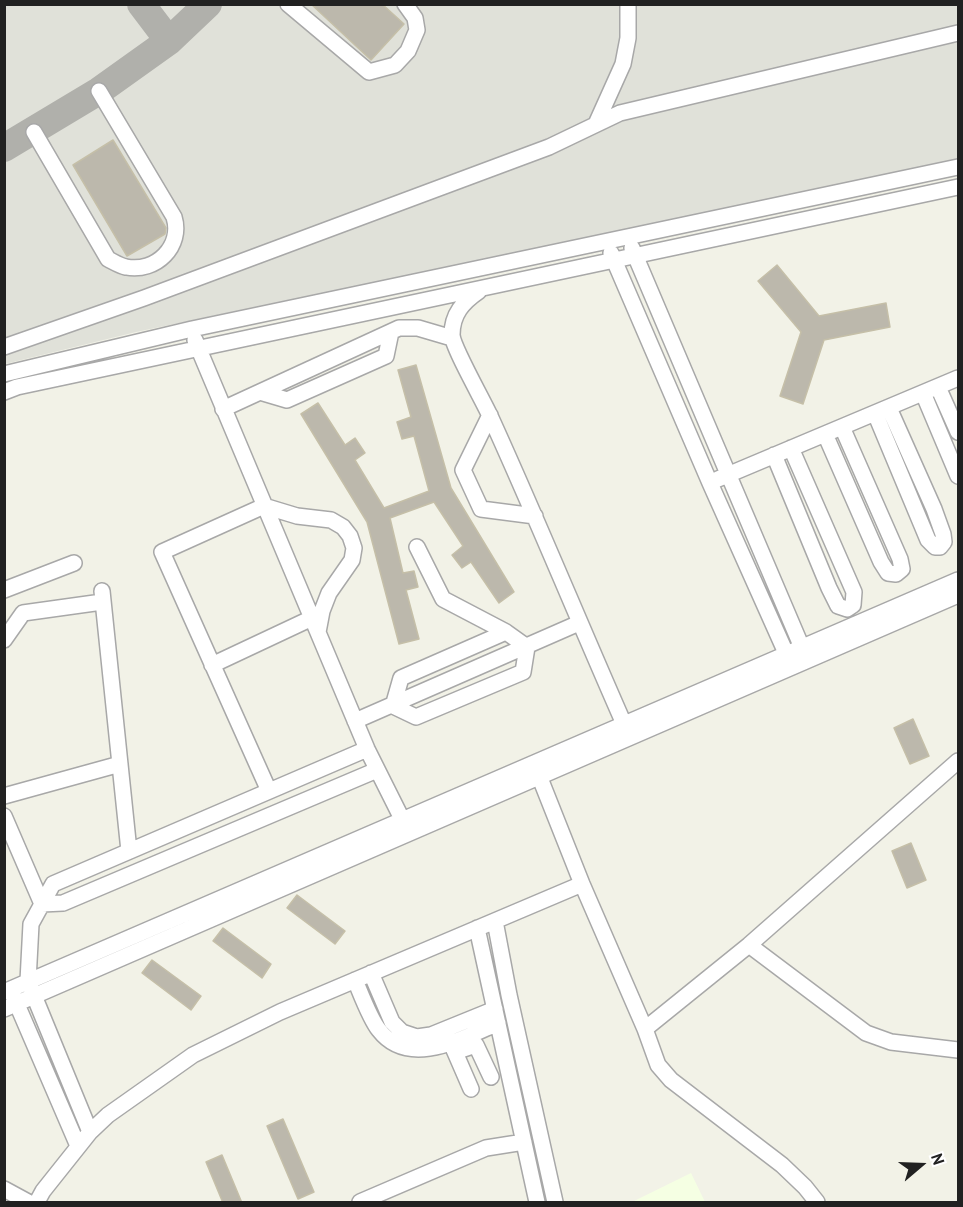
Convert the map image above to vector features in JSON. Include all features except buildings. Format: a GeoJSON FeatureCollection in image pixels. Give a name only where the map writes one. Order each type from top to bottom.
{"type":"FeatureCollection","features":[{"type":"Feature","properties":{"kind":"lane"},"geometry":{"type":"LineString","coordinates":[[288,4],[369,72],[394,65],[408,51],[417,30],[415,18],[405,4]]}},
{"type":"Feature","properties":{"kind":"lane"},"geometry":{"type":"LineString","coordinates":[[596,124],[623,64],[627,38],[627,4]]}},
{"type":"Feature","properties":{"kind":"lane"},"geometry":{"type":"LineString","coordinates":[[4,347],[549,147],[620,112],[958,33]]}},
{"type":"Feature","properties":{"kind":"lane"},"geometry":{"type":"LineString","coordinates":[[34,132],[108,259],[129,268],[157,261],[175,242],[178,229],[174,217],[99,91]]}},
{"type":"Feature","properties":{"kind":"lane"},"geometry":{"type":"LineString","coordinates":[[4,374],[192,329],[958,167]]}},
{"type":"Feature","properties":{"kind":"lane"},"geometry":{"type":"LineString","coordinates":[[4,392],[17,387],[958,187]]}},
{"type":"Feature","properties":{"kind":"lane"},"geometry":{"type":"LineString","coordinates":[[628,237],[634,256],[805,654]]}},
{"type":"Feature","properties":{"kind":"lane"},"geometry":{"type":"LineString","coordinates":[[608,241],[660,369],[789,661]]}},
{"type":"Feature","properties":{"kind":"lane"},"geometry":{"type":"LineString","coordinates":[[484,287],[464,301],[457,313],[452,338],[490,415],[624,724]]}},
{"type":"Feature","properties":{"kind":"lane"},"geometry":{"type":"LineString","coordinates":[[400,305],[408,328]]}},
{"type":"Feature","properties":{"kind":"lane"},"geometry":{"type":"LineString","coordinates":[[223,409],[399,328],[433,331],[452,338]]}},
{"type":"Feature","properties":{"kind":"lane"},"geometry":{"type":"LineString","coordinates":[[192,329],[198,349],[367,749],[403,819],[408,834]]}},
{"type":"Feature","properties":{"kind":"lane"},"geometry":{"type":"LineString","coordinates":[[660,369],[679,361]]}},
{"type":"Feature","properties":{"kind":"lane"},"geometry":{"type":"LineString","coordinates":[[710,483],[958,378]]}},
{"type":"Feature","properties":{"kind":"lane"},"geometry":{"type":"LineString","coordinates":[[938,387],[958,432]]}},
{"type":"Feature","properties":{"kind":"lane"},"geometry":{"type":"LineString","coordinates":[[923,393],[958,476]]}},
{"type":"Feature","properties":{"kind":"lane"},"geometry":{"type":"LineString","coordinates":[[882,410],[934,509],[943,534],[944,542],[940,547],[935,547],[928,540],[882,410]]}},
{"type":"Feature","properties":{"kind":"lane"},"geometry":{"type":"LineString","coordinates":[[490,415],[463,470],[481,509],[535,516]]}},
{"type":"Feature","properties":{"kind":"lane"},"geometry":{"type":"LineString","coordinates":[[825,434],[881,562],[888,573],[896,574],[902,569],[900,559],[842,427]]}},
{"type":"Feature","properties":{"kind":"lane"},"geometry":{"type":"LineString","coordinates":[[774,455],[829,588],[838,606],[847,609],[853,605],[854,592],[791,448]]}},
{"type":"Feature","properties":{"kind":"lane"},"geometry":{"type":"LineString","coordinates":[[212,665],[315,625],[329,592],[352,560],[354,548],[351,536],[343,527],[331,520],[297,516],[264,506],[162,552],[212,665],[269,791]]}},
{"type":"Feature","properties":{"kind":"lane"},"geometry":{"type":"LineString","coordinates":[[417,547],[442,599],[506,632],[527,647]]}},
{"type":"Feature","properties":{"kind":"lane"},"geometry":{"type":"LineString","coordinates":[[4,590],[74,563]]}},
{"type":"Feature","properties":{"kind":"lane"},"geometry":{"type":"LineString","coordinates":[[10,1007],[540,777],[958,580]]}},
{"type":"Feature","properties":{"kind":"lane"},"geometry":{"type":"LineString","coordinates":[[805,654],[958,595]]}},
{"type":"Feature","properties":{"kind":"lane"},"geometry":{"type":"LineString","coordinates":[[4,640],[23,613],[102,597],[129,851]]}},
{"type":"Feature","properties":{"kind":"lane"},"geometry":{"type":"LineString","coordinates":[[356,722],[579,623]]}},
{"type":"Feature","properties":{"kind":"lane"},"geometry":{"type":"LineString","coordinates":[[393,706],[401,678],[506,632]]}},
{"type":"Feature","properties":{"kind":"lane"},"geometry":{"type":"LineString","coordinates":[[393,706],[416,717],[524,672],[527,647]]}},
{"type":"Feature","properties":{"kind":"lane"},"geometry":{"type":"LineString","coordinates":[[78,1146],[10,1007],[7,990],[624,724],[789,661]]}},
{"type":"Feature","properties":{"kind":"lane"},"geometry":{"type":"LineString","coordinates":[[90,1132],[28,981],[31,924],[52,884],[367,749]]}},
{"type":"Feature","properties":{"kind":"lane"},"geometry":{"type":"LineString","coordinates":[[645,1029],[749,945],[958,761]]}},
{"type":"Feature","properties":{"kind":"lane"},"geometry":{"type":"LineString","coordinates":[[533,763],[658,1065],[671,1080],[782,1165],[806,1187],[817,1203]]}},
{"type":"Feature","properties":{"kind":"lane"},"geometry":{"type":"LineString","coordinates":[[4,796],[120,764]]}},
{"type":"Feature","properties":{"kind":"lane"},"geometry":{"type":"LineString","coordinates":[[42,904],[63,903],[377,770]]}},
{"type":"Feature","properties":{"kind":"lane"},"geometry":{"type":"LineString","coordinates":[[4,816],[42,904]]}},
{"type":"Feature","properties":{"kind":"lane"},"geometry":{"type":"LineString","coordinates":[[37,1203],[43,1191],[90,1132],[108,1115],[193,1054],[280,1012],[582,884]]}},
{"type":"Feature","properties":{"kind":"lane"},"geometry":{"type":"LineString","coordinates":[[495,921],[555,1203]]}},
{"type":"Feature","properties":{"kind":"lane"},"geometry":{"type":"LineString","coordinates":[[477,928],[537,1203]]}},
{"type":"Feature","properties":{"kind":"lane"},"geometry":{"type":"LineString","coordinates":[[749,945],[866,1033],[891,1042],[958,1050]]}},
{"type":"Feature","properties":{"kind":"lane"},"geometry":{"type":"LineString","coordinates":[[371,973],[392,1022],[402,1032],[417,1037],[431,1035],[496,1016]]}},
{"type":"Feature","properties":{"kind":"lane"},"geometry":{"type":"LineString","coordinates":[[355,980],[379,1030],[397,1045],[413,1050],[476,1046],[491,1077]]}},
{"type":"Feature","properties":{"kind":"lane"},"geometry":{"type":"LineString","coordinates":[[453,1048],[496,1016]]}},
{"type":"Feature","properties":{"kind":"lane"},"geometry":{"type":"LineString","coordinates":[[453,1048],[471,1089]]}},
{"type":"Feature","properties":{"kind":"lane"},"geometry":{"type":"LineString","coordinates":[[360,1203],[486,1148],[524,1142]]}},
{"type":"Feature","properties":{"kind":"lane"},"geometry":{"type":"LineString","coordinates":[[4,1189],[28,1203]]}},
{"type":"Feature","properties":{"kind":"shaded area"},"geometry":{"type":"Polygon","coordinates":[[[5,5],[958,5],[958,160],[136,332],[5,364],[5,5]]]}},
{"type":"Feature","properties":{"kind":"shaded area"},"geometry":{"type":"Polygon","coordinates":[[[691,1173],[705,1202],[632,1202],[691,1173]]]}},
{"type":"Feature","properties":{"kind":"taxiway"},"geometry":{"type":"LineString","coordinates":[[141,4],[169,41]]}},
{"type":"Feature","properties":{"kind":"taxiway"},"geometry":{"type":"LineString","coordinates":[[4,148],[99,91],[169,41],[208,4]]}}]}
